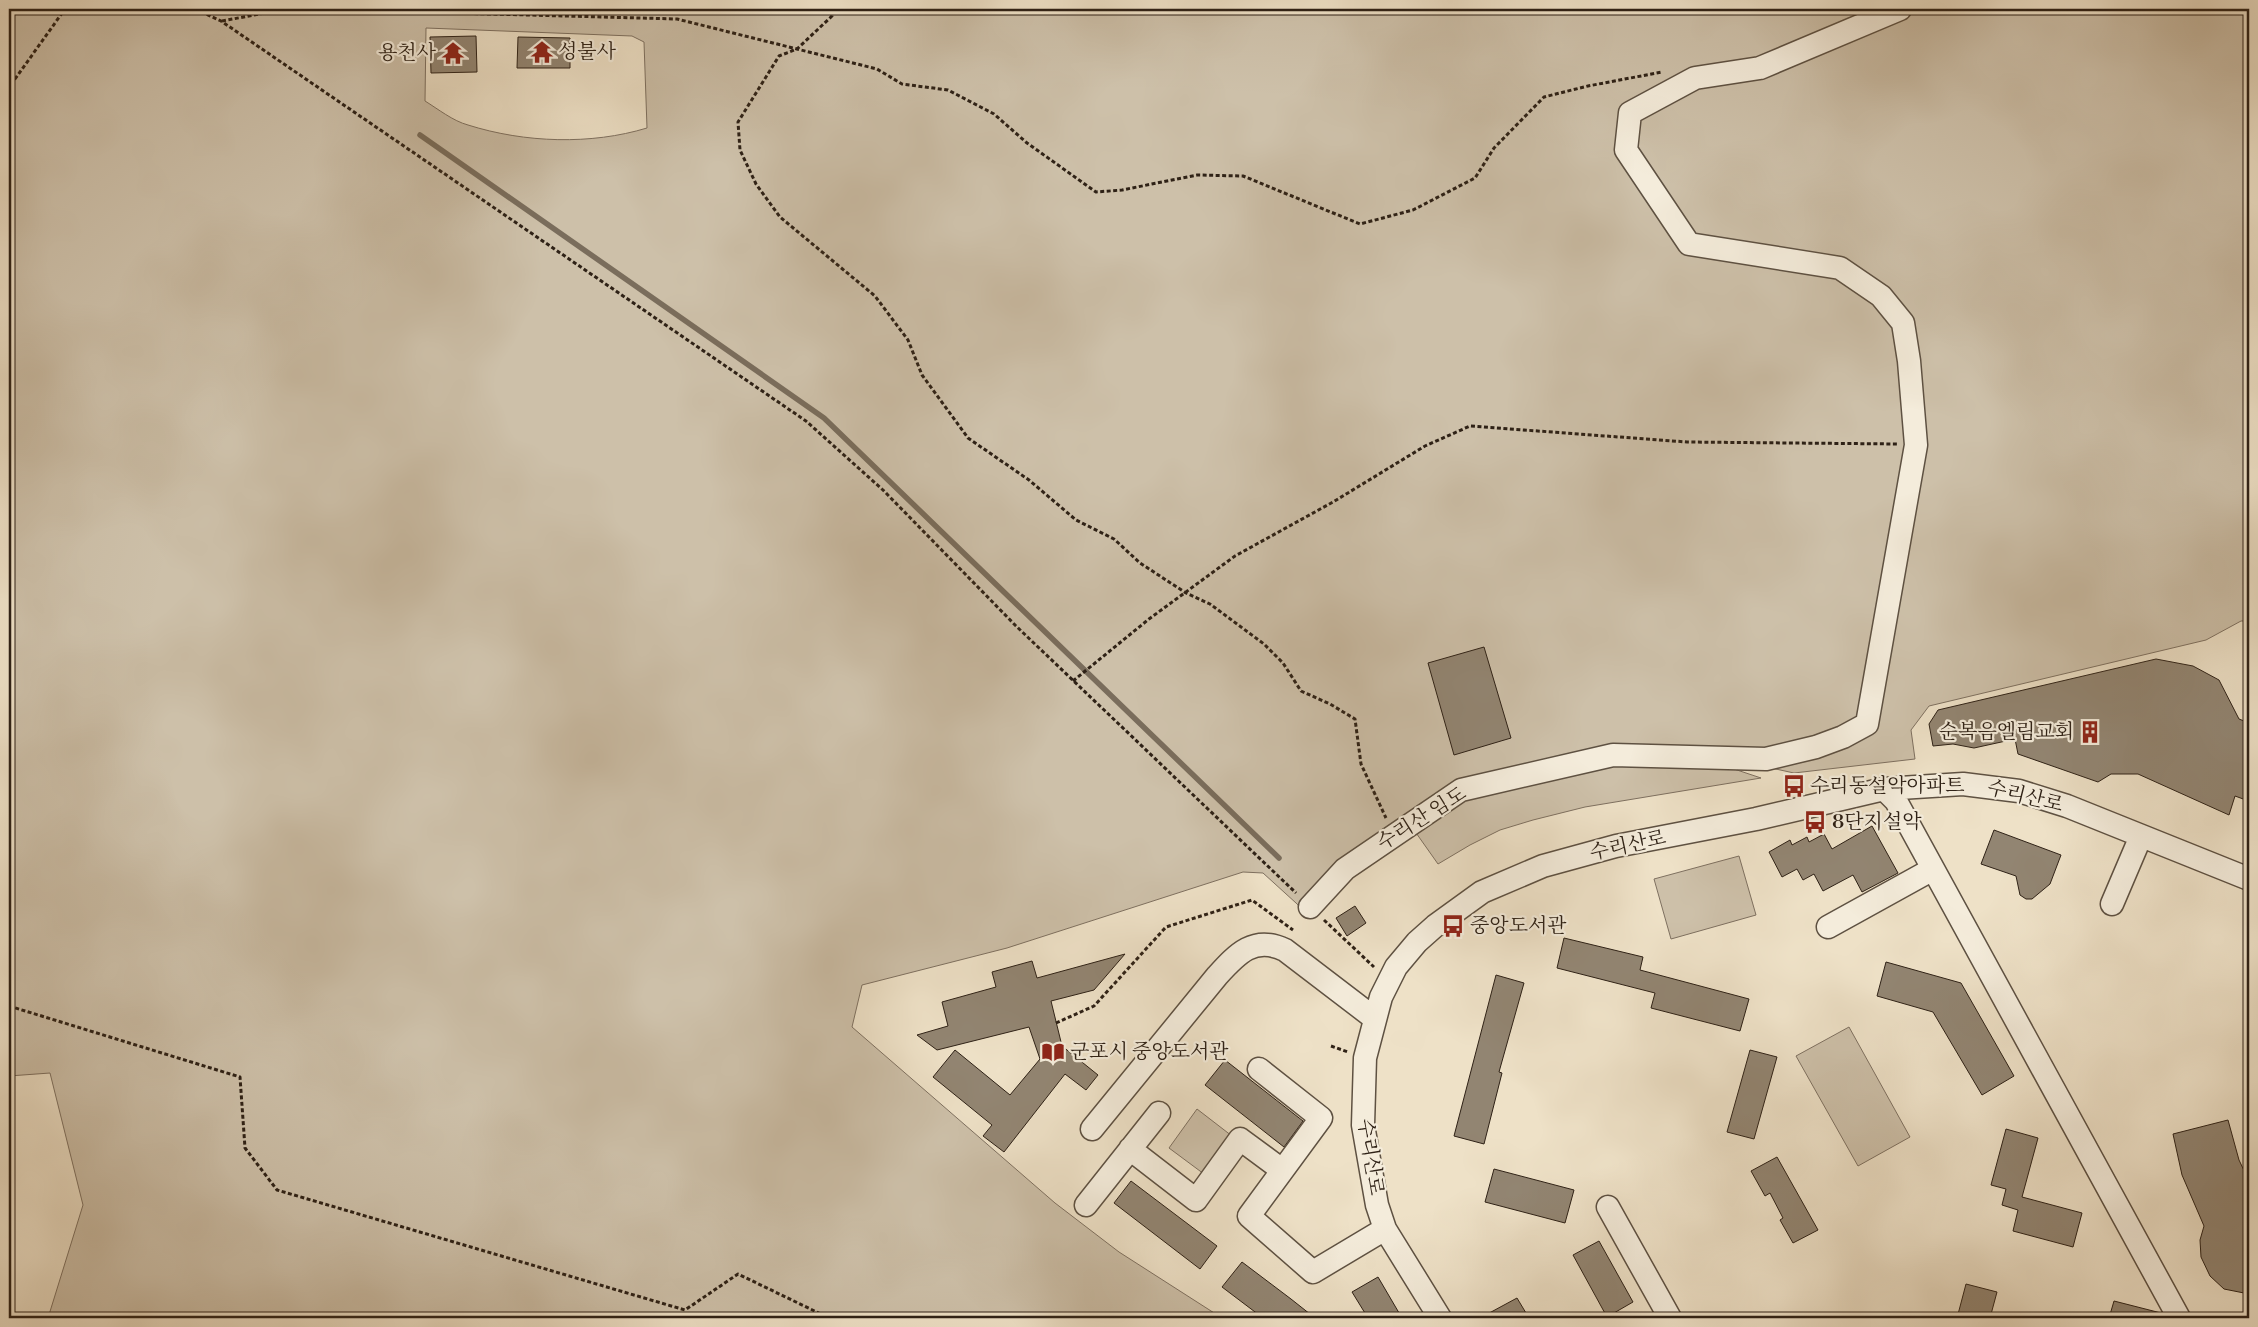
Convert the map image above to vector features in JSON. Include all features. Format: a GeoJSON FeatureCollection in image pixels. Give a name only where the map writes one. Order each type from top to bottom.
{"type":"FeatureCollection","features":[{"type":"Feature","properties":{"kind":"street"},"geometry":{"type":"LineString","coordinates":[[1695,78],[1760,68],[1900,9]]}},
{"type":"Feature","properties":{"kind":"street","name":"수리산 임도"},"geometry":{"type":"LineString","coordinates":[[1310,907],[1345,869],[1461,790],[1613,755],[1766,759],[1816,747],[1843,738],[1867,724],[1916,445],[1910,361],[1902,323],[1881,296],[1840,268],[1689,244],[1626,150],[1630,113],[1695,78]]}},
{"type":"Feature","properties":{"kind":"street","name":"수리산로"},"geometry":{"type":"LineString","coordinates":[[1440,1318],[1385,1229],[1377,1205],[1363,1125],[1365,1058],[1374,1018],[1396,968],[1417,942],[1458,908],[1482,892],[1543,866],[1616,846],[1756,820],[1884,789],[1963,784],[2020,791],[2067,806],[2249,878]]}},
{"type":"Feature","properties":{"kind":"street"},"geometry":{"type":"LineString","coordinates":[[1884,789],[1896,801],[2179,1318]]}},
{"type":"Feature","properties":{"kind":"street"},"geometry":{"type":"LineString","coordinates":[[2112,904],[2141,836]]}},
{"type":"Feature","properties":{"kind":"street"},"geometry":{"type":"LineString","coordinates":[[1828,927],[1933,869]]}},
{"type":"Feature","properties":{"kind":"street"},"geometry":{"type":"LineString","coordinates":[[1092,1129],[1217,976],[1233,958],[1252,946],[1268,943],[1285,950],[1374,1018]]}},
{"type":"Feature","properties":{"kind":"street"},"geometry":{"type":"LineString","coordinates":[[1259,1069],[1321,1118],[1249,1216],[1314,1272],[1385,1229]]}},
{"type":"Feature","properties":{"kind":"street"},"geometry":{"type":"LineString","coordinates":[[1086,1205],[1160,1113]]}},
{"type":"Feature","properties":{"kind":"street"},"geometry":{"type":"LineString","coordinates":[[1130,1149],[1196,1200],[1240,1139],[1282,1170]]}},
{"type":"Feature","properties":{"kind":"street"},"geometry":{"type":"LineString","coordinates":[[1608,1207],[1670,1318]]}},
{"type":"Feature","properties":{"kind":"path"},"geometry":{"type":"LineString","coordinates":[[9,82],[15,79],[65,9]]}},
{"type":"Feature","properties":{"kind":"path"},"geometry":{"type":"LineString","coordinates":[[195,9],[221,21],[806,421],[883,490],[1073,681],[1389,981]]}},
{"type":"Feature","properties":{"kind":"path"},"geometry":{"type":"LineString","coordinates":[[221,21],[286,9]]}},
{"type":"Feature","properties":{"kind":"path"},"geometry":{"type":"LineString","coordinates":[[305,9],[677,18],[877,69],[902,84],[948,90],[994,114],[1027,143],[1096,192],[1122,190],[1197,175],[1244,176],[1360,224],[1413,210],[1475,178],[1494,148],[1544,98],[1588,86],[1666,71],[1695,78]]}},
{"type":"Feature","properties":{"kind":"path"},"geometry":{"type":"LineString","coordinates":[[834,9],[832,16],[797,49],[779,56],[738,122],[740,150],[756,184],[780,217],[875,296],[908,340],[922,375],[968,438],[1029,480],[1076,520],[1114,539],[1140,562],[1186,592],[1210,604],[1264,644],[1283,662],[1301,691],[1330,704],[1354,719],[1361,764],[1394,834]]}},
{"type":"Feature","properties":{"kind":"path"},"geometry":{"type":"LineString","coordinates":[[1073,681],[1235,556],[1333,502],[1425,446],[1470,426],[1687,442],[1830,442],[1916,445]]}},
{"type":"Feature","properties":{"kind":"path"},"geometry":{"type":"LineString","coordinates":[[1056,1023],[1094,1006],[1166,926],[1252,900],[1275,917]]}},
{"type":"Feature","properties":{"kind":"path"},"geometry":{"type":"LineString","coordinates":[[9,1006],[240,1077],[245,1148],[278,1190],[685,1310],[738,1274],[829,1318]]}},
{"type":"Feature","properties":{"kind":"shaded area"},"geometry":{"type":"Polygon","coordinates":[[[9,9],[2249,9],[2249,621],[2241,621],[2206,640],[1929,706],[1911,730],[1915,759],[1794,773],[1689,750],[1461,790],[1307,913],[1263,873],[1243,872],[1007,948],[862,985],[852,1027],[1055,1203],[1119,1252],[1222,1318],[48,1318],[83,1205],[50,1073],[9,1076],[9,9]],[[426,28],[425,101],[462,123],[490,131],[535,138],[581,139],[603,137],[647,128],[644,42],[632,36],[426,28]]]}},
{"type":"Feature","properties":{"kind":"shaded area"},"geometry":{"type":"Polygon","coordinates":[[[1614,762],[1713,762],[1761,778],[1585,807],[1533,820],[1500,830],[1438,864],[1414,830],[1461,802],[1497,785],[1614,762]]]}},
{"type":"Feature","properties":{"kind":"shaded area"},"geometry":{"type":"Polygon","coordinates":[[[1739,856],[1756,915],[1671,939],[1654,879],[1739,856]]]}},
{"type":"Feature","properties":{"kind":"shaded area"},"geometry":{"type":"Polygon","coordinates":[[[1849,1027],[1910,1137],[1858,1166],[1796,1056],[1849,1027]]]}},
{"type":"Feature","properties":{"kind":"shaded area"},"geometry":{"type":"Polygon","coordinates":[[[1197,1109],[1232,1136],[1204,1174],[1169,1148],[1197,1109]]]}},
{"type":"Feature","properties":{"kind":"building"},"geometry":{"type":"Polygon","coordinates":[[[476,36],[477,72],[431,73],[430,37],[476,36]]]}},
{"type":"Feature","properties":{"kind":"building"},"geometry":{"type":"Polygon","coordinates":[[[518,37],[570,38],[570,68],[517,68],[518,37]]]}},
{"type":"Feature","properties":{"kind":"building"},"geometry":{"type":"Polygon","coordinates":[[[1484,647],[1511,738],[1454,755],[1428,663],[1484,647]]]}},
{"type":"Feature","properties":{"kind":"building","name":"순복음엘림교회"},"geometry":{"type":"Polygon","coordinates":[[[2156,659],[2193,666],[2219,680],[2239,719],[2249,723],[2249,784],[2246,800],[2235,796],[2229,815],[2138,774],[2111,774],[2098,782],[2018,754],[2015,739],[1974,748],[1953,744],[1933,746],[1929,724],[1938,710],[2156,659]]]}},
{"type":"Feature","properties":{"kind":"building"},"geometry":{"type":"Polygon","coordinates":[[[1872,826],[1898,873],[1862,892],[1853,875],[1823,891],[1814,874],[1803,880],[1797,869],[1782,877],[1769,852],[1790,840],[1792,845],[1807,837],[1809,842],[1824,834],[1832,849],[1872,826]]]}},
{"type":"Feature","properties":{"kind":"building"},"geometry":{"type":"Polygon","coordinates":[[[1994,830],[2061,855],[2050,884],[2032,899],[2026,899],[2020,895],[2016,876],[1981,864],[1994,830]]]}},
{"type":"Feature","properties":{"kind":"building"},"geometry":{"type":"Polygon","coordinates":[[[1355,906],[1366,923],[1347,936],[1336,918],[1355,906]]]}},
{"type":"Feature","properties":{"kind":"building"},"geometry":{"type":"Polygon","coordinates":[[[1564,938],[1643,957],[1640,970],[1749,999],[1740,1031],[1651,1008],[1655,993],[1557,968],[1564,938]]]}},
{"type":"Feature","properties":{"kind":"building","name":"군포시 중앙도서관"},"geometry":{"type":"Polygon","coordinates":[[[1125,954],[1094,990],[1051,1001],[1062,1046],[1098,1075],[1086,1090],[1065,1074],[1004,1152],[983,1136],[992,1125],[933,1077],[955,1050],[1010,1095],[1040,1059],[1029,1027],[937,1050],[917,1035],[948,1026],[942,1002],[996,987],[992,972],[1032,961],[1037,978],[1125,954]]]}},
{"type":"Feature","properties":{"kind":"building"},"geometry":{"type":"Polygon","coordinates":[[[1886,962],[1961,983],[2014,1076],[1982,1095],[1933,1012],[1877,996],[1886,962]]]}},
{"type":"Feature","properties":{"kind":"building"},"geometry":{"type":"Polygon","coordinates":[[[1496,975],[1524,983],[1499,1072],[1502,1073],[1484,1144],[1454,1136],[1496,975]]]}},
{"type":"Feature","properties":{"kind":"building"},"geometry":{"type":"Polygon","coordinates":[[[1750,1050],[1777,1057],[1754,1139],[1727,1132],[1750,1050]]]}},
{"type":"Feature","properties":{"kind":"building"},"geometry":{"type":"Polygon","coordinates":[[[1225,1060],[1303,1121],[1284,1147],[1205,1085],[1225,1060]]]}},
{"type":"Feature","properties":{"kind":"building"},"geometry":{"type":"Polygon","coordinates":[[[2228,1120],[2239,1160],[2249,1181],[2249,1294],[2224,1289],[2210,1276],[2201,1257],[2200,1240],[2204,1226],[2182,1175],[2173,1134],[2228,1120]]]}},
{"type":"Feature","properties":{"kind":"building"},"geometry":{"type":"Polygon","coordinates":[[[2006,1129],[2038,1138],[2022,1197],[2082,1213],[2073,1247],[2013,1231],[2018,1210],[2002,1205],[2006,1189],[1991,1185],[2006,1129]]]}},
{"type":"Feature","properties":{"kind":"building"},"geometry":{"type":"Polygon","coordinates":[[[1777,1157],[1818,1230],[1793,1243],[1780,1220],[1783,1218],[1770,1193],[1765,1196],[1751,1171],[1777,1157]]]}},
{"type":"Feature","properties":{"kind":"building"},"geometry":{"type":"Polygon","coordinates":[[[1494,1169],[1574,1190],[1565,1223],[1485,1202],[1494,1169]]]}},
{"type":"Feature","properties":{"kind":"building"},"geometry":{"type":"Polygon","coordinates":[[[1131,1181],[1217,1246],[1200,1269],[1114,1203],[1131,1181]]]}},
{"type":"Feature","properties":{"kind":"building"},"geometry":{"type":"Polygon","coordinates":[[[1599,1241],[1633,1302],[1607,1317],[1573,1255],[1599,1241]]]}},
{"type":"Feature","properties":{"kind":"building"},"geometry":{"type":"Polygon","coordinates":[[[1242,1262],[1315,1318],[1263,1318],[1222,1287],[1242,1262]]]}},
{"type":"Feature","properties":{"kind":"building"},"geometry":{"type":"Polygon","coordinates":[[[1378,1277],[1402,1318],[1368,1318],[1352,1292],[1378,1277]]]}},
{"type":"Feature","properties":{"kind":"building"},"geometry":{"type":"Polygon","coordinates":[[[1966,1284],[1997,1292],[1990,1318],[1957,1318],[1966,1284]]]}},
{"type":"Feature","properties":{"kind":"building"},"geometry":{"type":"Polygon","coordinates":[[[1517,1298],[1529,1318],[1480,1318],[1517,1298]]]}},
{"type":"Feature","properties":{"kind":"building"},"geometry":{"type":"Polygon","coordinates":[[[2114,1301],[2161,1313],[2161,1318],[2109,1318],[2114,1301]]]}},
{"type":"Feature","properties":{"kind":"waterway"},"geometry":{"type":"LineString","coordinates":[[420,135],[824,418],[1279,858]]}},
{"type":"Feature","properties":{"kind":"place","name":"성불사"},"geometry":{"type":"Point","coordinates":[542,52]}},
{"type":"Feature","properties":{"kind":"place","name":"용천사"},"geometry":{"type":"Point","coordinates":[453,53]}},
{"type":"Feature","properties":{"kind":"place","name":"순복음엘림교회"},"geometry":{"type":"Point","coordinates":[2090,732]}},
{"type":"Feature","properties":{"kind":"place","name":"수리동설악아파트"},"geometry":{"type":"Point","coordinates":[1794,786]}},
{"type":"Feature","properties":{"kind":"place","name":"8단지설악"},"geometry":{"type":"Point","coordinates":[1815,822]}},
{"type":"Feature","properties":{"kind":"place","name":"중앙도서관"},"geometry":{"type":"Point","coordinates":[1453,926]}},
{"type":"Feature","properties":{"kind":"place","name":"군포시 중앙도서관"},"geometry":{"type":"Point","coordinates":[1053,1052]}}]}
